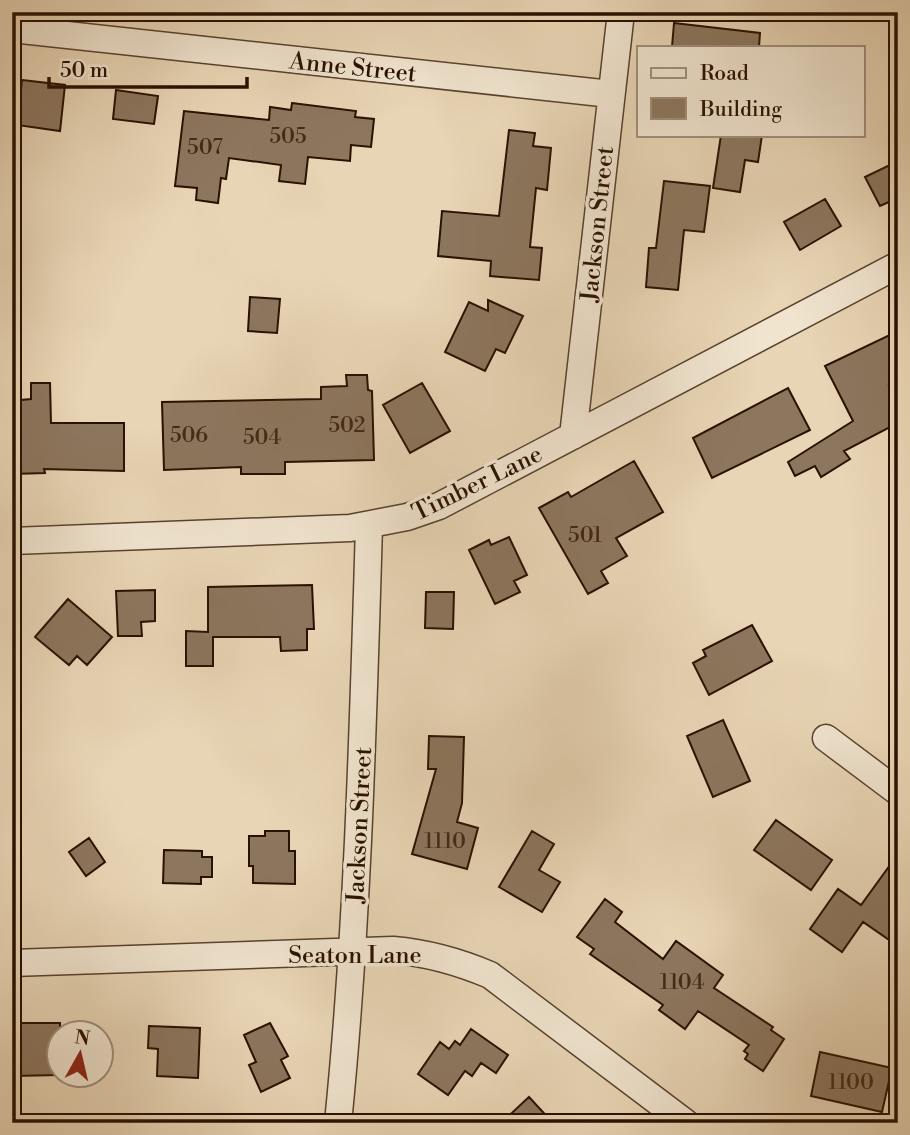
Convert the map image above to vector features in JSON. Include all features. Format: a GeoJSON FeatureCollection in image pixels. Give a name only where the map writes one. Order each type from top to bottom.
{"type":"FeatureCollection","features":[{"type":"Feature","properties":{"kind":"street","name":"Jackson Street"},"geometry":{"type":"LineString","coordinates":[[573,436],[621,12]]}},
{"type":"Feature","properties":{"kind":"street","name":"Anne Street"},"geometry":{"type":"LineString","coordinates":[[12,29],[611,94]]}},
{"type":"Feature","properties":{"kind":"street","name":"Timber Lane"},"geometry":{"type":"LineString","coordinates":[[12,541],[369,526],[439,506],[898,265]]}},
{"type":"Feature","properties":{"kind":"street","name":"Jackson Street"},"geometry":{"type":"LineString","coordinates":[[338,1123],[353,951],[362,788],[369,526]]}},
{"type":"Feature","properties":{"kind":"street"},"geometry":{"type":"LineString","coordinates":[[826,738],[898,792]]}},
{"type":"Feature","properties":{"kind":"street","name":"Seaton Lane"},"geometry":{"type":"LineString","coordinates":[[12,963],[353,951],[421,952],[457,961],[490,975],[686,1123]]}},
{"type":"Feature","properties":{"kind":"building"},"geometry":{"type":"Polygon","coordinates":[[[674,23],[760,33],[759,46],[672,46],[674,23]]]}},
{"type":"Feature","properties":{"kind":"building"},"geometry":{"type":"Polygon","coordinates":[[[22,80],[65,85],[60,131],[17,125],[22,80]]]}},
{"type":"Feature","properties":{"kind":"building"},"geometry":{"type":"Polygon","coordinates":[[[116,90],[158,96],[154,124],[113,119],[116,90]]]}},
{"type":"Feature","properties":{"kind":"building"},"geometry":{"type":"Polygon","coordinates":[[[292,103],[356,111],[355,117],[374,119],[371,147],[351,145],[350,161],[308,157],[305,184],[279,181],[281,165],[229,158],[226,179],[221,178],[218,203],[196,200],[197,188],[175,186],[184,111],[269,120],[270,107],[291,110],[292,103]]]}},
{"type":"Feature","properties":{"kind":"building"},"geometry":{"type":"Polygon","coordinates":[[[509,130],[535,133],[533,146],[551,148],[547,190],[536,188],[530,247],[542,248],[539,280],[490,276],[491,261],[438,256],[442,211],[499,216],[509,130]]]}},
{"type":"Feature","properties":{"kind":"building"},"geometry":{"type":"Polygon","coordinates":[[[721,136],[762,136],[758,162],[745,160],[740,192],[713,188],[721,136]]]}},
{"type":"Feature","properties":{"kind":"building"},"geometry":{"type":"Polygon","coordinates":[[[898,161],[898,198],[880,206],[865,177],[898,161]]]}},
{"type":"Feature","properties":{"kind":"building"},"geometry":{"type":"Polygon","coordinates":[[[664,181],[710,186],[704,232],[684,230],[678,290],[646,287],[649,248],[656,248],[664,181]]]}},
{"type":"Feature","properties":{"kind":"building"},"geometry":{"type":"Polygon","coordinates":[[[825,199],[841,226],[800,250],[784,222],[825,199]]]}},
{"type":"Feature","properties":{"kind":"building"},"geometry":{"type":"Polygon","coordinates":[[[250,297],[280,299],[277,333],[248,331],[250,297]]]}},
{"type":"Feature","properties":{"kind":"building"},"geometry":{"type":"Polygon","coordinates":[[[488,300],[523,316],[505,353],[496,349],[485,371],[445,352],[469,302],[488,311],[488,300]]]}},
{"type":"Feature","properties":{"kind":"building"},"geometry":{"type":"Polygon","coordinates":[[[898,331],[898,381],[889,385],[898,401],[898,423],[844,451],[850,459],[821,477],[815,466],[795,476],[788,462],[853,421],[825,366],[898,331]]]}},
{"type":"Feature","properties":{"kind":"building"},"geometry":{"type":"Polygon","coordinates":[[[346,375],[367,375],[368,390],[372,391],[374,460],[285,462],[285,474],[241,474],[241,467],[164,470],[162,402],[321,399],[321,387],[347,386],[346,375]]]}},
{"type":"Feature","properties":{"kind":"building"},"geometry":{"type":"Polygon","coordinates":[[[31,383],[50,383],[51,423],[124,423],[124,471],[44,469],[45,473],[12,474],[12,417],[21,417],[21,400],[31,399],[31,383]]]}},
{"type":"Feature","properties":{"kind":"building"},"geometry":{"type":"Polygon","coordinates":[[[422,383],[450,431],[410,453],[383,405],[422,383]]]}},
{"type":"Feature","properties":{"kind":"building"},"geometry":{"type":"Polygon","coordinates":[[[788,388],[810,430],[712,478],[693,438],[788,388]]]}},
{"type":"Feature","properties":{"kind":"building"},"geometry":{"type":"Polygon","coordinates":[[[634,461],[663,512],[616,538],[627,556],[601,571],[608,583],[588,594],[539,508],[568,492],[571,497],[634,461]]]}},
{"type":"Feature","properties":{"kind":"building"},"geometry":{"type":"Polygon","coordinates":[[[509,537],[527,575],[514,581],[520,592],[495,604],[469,550],[489,540],[491,545],[509,537]]]}},
{"type":"Feature","properties":{"kind":"building"},"geometry":{"type":"Polygon","coordinates":[[[312,585],[314,629],[307,629],[307,650],[281,651],[280,637],[213,637],[213,666],[186,666],[186,631],[208,632],[208,587],[312,585]]]}},
{"type":"Feature","properties":{"kind":"building"},"geometry":{"type":"Polygon","coordinates":[[[155,590],[155,621],[141,622],[142,636],[118,636],[116,591],[155,590]]]}},
{"type":"Feature","properties":{"kind":"building"},"geometry":{"type":"Polygon","coordinates":[[[426,592],[454,592],[453,629],[425,628],[426,592]]]}},
{"type":"Feature","properties":{"kind":"building"},"geometry":{"type":"Polygon","coordinates":[[[68,599],[112,637],[87,665],[77,656],[69,665],[35,637],[68,599]]]}},
{"type":"Feature","properties":{"kind":"building"},"geometry":{"type":"Polygon","coordinates":[[[752,625],[772,661],[709,695],[693,663],[706,656],[703,650],[752,625]]]}},
{"type":"Feature","properties":{"kind":"building"},"geometry":{"type":"Polygon","coordinates":[[[723,720],[750,781],[713,797],[687,736],[723,720]]]}},
{"type":"Feature","properties":{"kind":"building"},"geometry":{"type":"Polygon","coordinates":[[[429,736],[464,737],[462,803],[457,822],[478,828],[467,869],[412,854],[436,769],[428,769],[429,736]]]}},
{"type":"Feature","properties":{"kind":"building"},"geometry":{"type":"Polygon","coordinates":[[[776,820],[832,860],[811,890],[754,850],[776,820]]]}},
{"type":"Feature","properties":{"kind":"building"},"geometry":{"type":"Polygon","coordinates":[[[265,831],[289,831],[289,851],[295,851],[295,884],[253,883],[253,866],[249,866],[249,836],[265,836],[265,831]]]}},
{"type":"Feature","properties":{"kind":"building"},"geometry":{"type":"Polygon","coordinates":[[[532,831],[554,844],[539,870],[560,882],[542,912],[499,887],[532,831]]]}},
{"type":"Feature","properties":{"kind":"building"},"geometry":{"type":"Polygon","coordinates":[[[89,838],[105,862],[86,876],[69,852],[89,838]]]}},
{"type":"Feature","properties":{"kind":"building"},"geometry":{"type":"Polygon","coordinates":[[[164,850],[202,851],[202,857],[212,857],[212,877],[201,877],[201,884],[163,883],[164,850]]]}},
{"type":"Feature","properties":{"kind":"building"},"geometry":{"type":"Polygon","coordinates":[[[898,854],[898,946],[863,922],[842,952],[810,929],[838,889],[861,905],[898,854]]]}},
{"type":"Feature","properties":{"kind":"building"},"geometry":{"type":"Polygon","coordinates":[[[605,899],[622,912],[615,922],[663,959],[676,941],[723,975],[714,988],[773,1027],[771,1030],[784,1039],[763,1071],[745,1059],[748,1054],[744,1051],[749,1045],[698,1011],[685,1029],[659,1010],[663,1005],[590,954],[594,949],[577,937],[605,899]]]}},
{"type":"Feature","properties":{"kind":"building"},"geometry":{"type":"Polygon","coordinates":[[[18,1023],[46,1023],[46,1075],[12,1076],[12,1040],[18,1040],[18,1023]]]}},
{"type":"Feature","properties":{"kind":"building"},"geometry":{"type":"Polygon","coordinates":[[[270,1023],[288,1056],[281,1060],[290,1078],[261,1092],[249,1065],[256,1062],[244,1035],[270,1023]]]}},
{"type":"Feature","properties":{"kind":"building"},"geometry":{"type":"Polygon","coordinates":[[[149,1026],[200,1028],[198,1078],[157,1076],[158,1049],[148,1048],[149,1026]]]}},
{"type":"Feature","properties":{"kind":"building"},"geometry":{"type":"Polygon","coordinates":[[[471,1029],[508,1055],[496,1073],[481,1063],[472,1076],[465,1071],[448,1095],[418,1074],[440,1042],[449,1049],[455,1041],[460,1045],[471,1029]]]}},
{"type":"Feature","properties":{"kind":"building"},"geometry":{"type":"Polygon","coordinates":[[[820,1052],[892,1068],[882,1112],[811,1096],[820,1052]]]}},
{"type":"Feature","properties":{"kind":"building"},"geometry":{"type":"Polygon","coordinates":[[[529,1097],[553,1123],[501,1123],[529,1097]]]}}]}
